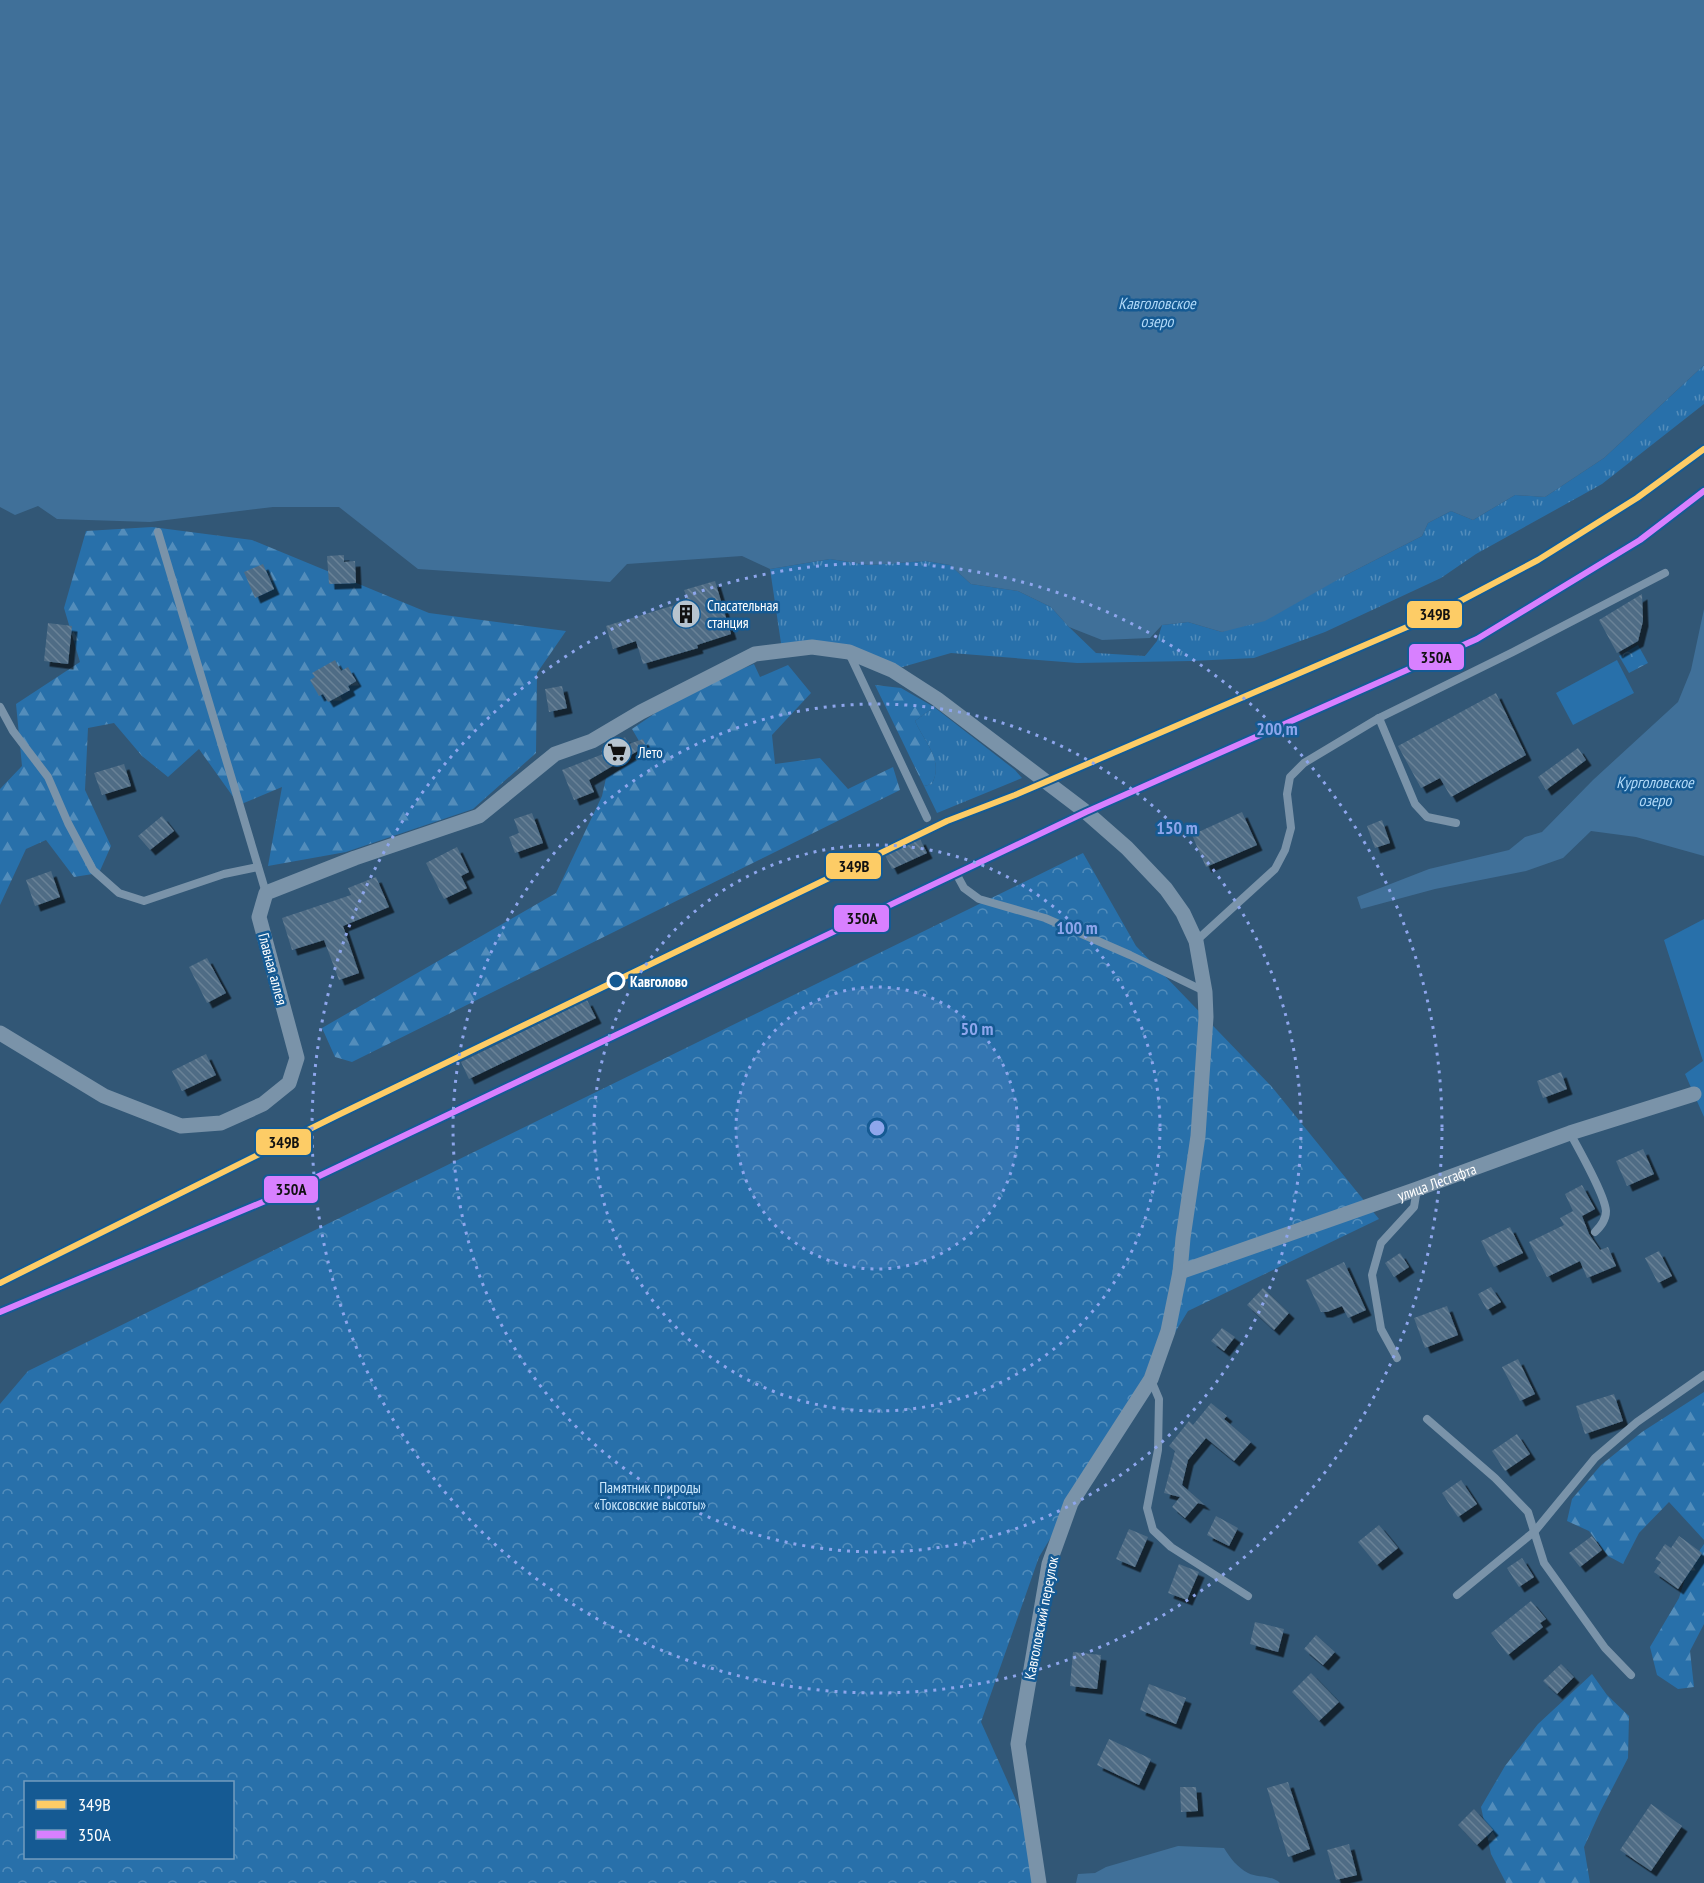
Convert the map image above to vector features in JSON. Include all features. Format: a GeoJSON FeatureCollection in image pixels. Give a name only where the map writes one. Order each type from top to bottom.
{"type":"FeatureCollection","features":[{"type":"Feature","properties":{"kind":"street","name":"Кавголовский переулок"},"geometry":{"type":"LineString","coordinates":[[266,893],[355,858],[479,816],[555,754],[592,741],[641,712],[755,654],[812,647],[849,652],[892,670],[937,699],[1086,812],[1126,848],[1166,889],[1183,914],[1196,941],[1205,992],[1206,1017],[1198,1137],[1180,1272],[1168,1331],[1151,1379],[1071,1503],[1049,1564],[1018,1744],[1039,1883]]}},
{"type":"Feature","properties":{"kind":"street","name":"Главная аллея"},"geometry":{"type":"LineString","coordinates":[[0,1033],[104,1096],[180,1126],[221,1123],[263,1104],[289,1083],[297,1058],[259,916],[266,893]]}},
{"type":"Feature","properties":{"kind":"street","name":"улица Лесгафта"},"geometry":{"type":"LineString","coordinates":[[1180,1272],[1570,1133],[1699,1093]]}},
{"type":"Feature","properties":{"kind":"lane"},"geometry":{"type":"LineString","coordinates":[[158,532],[266,893]]}},
{"type":"Feature","properties":{"kind":"lane"},"geometry":{"type":"LineString","coordinates":[[1196,941],[1275,869],[1286,850],[1291,828],[1287,794],[1290,777],[1304,763],[1378,718],[1513,652],[1665,573]]}},
{"type":"Feature","properties":{"kind":"lane"},"geometry":{"type":"LineString","coordinates":[[849,652],[927,818]]}},
{"type":"Feature","properties":{"kind":"lane"},"geometry":{"type":"LineString","coordinates":[[0,707],[13,731],[48,777],[68,823],[93,870],[119,893],[144,901],[224,874],[258,867]]}},
{"type":"Feature","properties":{"kind":"lane"},"geometry":{"type":"LineString","coordinates":[[1378,718],[1415,804],[1427,817],[1456,823]]}},
{"type":"Feature","properties":{"kind":"lane"},"geometry":{"type":"LineString","coordinates":[[958,878],[964,888],[979,899],[1045,918],[1130,955],[1205,992]]}},
{"type":"Feature","properties":{"kind":"lane"},"geometry":{"type":"LineString","coordinates":[[1570,1133],[1602,1197],[1606,1212],[1604,1222],[1595,1232]]}},
{"type":"Feature","properties":{"kind":"lane"},"geometry":{"type":"LineString","coordinates":[[1396,1358],[1381,1329],[1371,1275],[1381,1242],[1414,1207],[1417,1189]]}},
{"type":"Feature","properties":{"kind":"lane"},"geometry":{"type":"LineString","coordinates":[[1457,1595],[1535,1531],[1594,1458],[1636,1422],[1704,1375]]}},
{"type":"Feature","properties":{"kind":"lane"},"geometry":{"type":"LineString","coordinates":[[1151,1379],[1159,1399],[1158,1450],[1147,1508],[1153,1530],[1171,1547],[1248,1596]]}},
{"type":"Feature","properties":{"kind":"lane"},"geometry":{"type":"LineString","coordinates":[[1427,1419],[1495,1478],[1528,1512],[1544,1563],[1605,1648],[1631,1675]]}},
{"type":"Feature","properties":{"kind":"green space"},"geometry":{"type":"Polygon","coordinates":[[[1704,365],[1704,404],[1602,484],[1476,554],[1441,578],[1325,632],[1254,658],[1077,663],[951,653],[892,670],[849,652],[782,650],[770,569],[830,559],[869,565],[926,561],[950,565],[971,584],[1018,591],[1051,607],[1096,653],[1145,656],[1157,641],[1162,625],[1188,622],[1222,632],[1346,575],[1422,536],[1428,523],[1451,511],[1473,520],[1515,495],[1545,497],[1604,458],[1704,365]]]}},
{"type":"Feature","properties":{"kind":"green space"},"geometry":{"type":"Polygon","coordinates":[[[152,527],[252,540],[429,613],[566,631],[537,673],[536,753],[473,809],[346,852],[268,866],[282,787],[239,805],[199,749],[168,777],[142,756],[114,723],[88,728],[85,790],[111,846],[99,873],[74,877],[46,840],[26,849],[0,905],[0,789],[22,766],[16,704],[80,662],[64,608],[86,531],[152,527]]]}},
{"type":"Feature","properties":{"kind":"green space"},"geometry":{"type":"Polygon","coordinates":[[[1638,645],[1648,663],[1629,673],[1619,656],[1638,645]]]}},
{"type":"Feature","properties":{"kind":"green space"},"geometry":{"type":"Polygon","coordinates":[[[1617,660],[1634,693],[1573,725],[1556,693],[1617,660]]]}},
{"type":"Feature","properties":{"kind":"green space"},"geometry":{"type":"Polygon","coordinates":[[[754,664],[760,677],[788,665],[811,693],[772,735],[775,764],[820,758],[848,789],[893,767],[900,790],[352,1062],[335,1057],[322,1028],[556,893],[602,796],[606,778],[646,753],[632,729],[686,692],[754,664]]]}},
{"type":"Feature","properties":{"kind":"green space"},"geometry":{"type":"Polygon","coordinates":[[[875,685],[901,688],[934,707],[915,721],[935,759],[936,767],[932,784],[924,786],[875,685]]]}},
{"type":"Feature","properties":{"kind":"green space"},"geometry":{"type":"Polygon","coordinates":[[[934,707],[1015,770],[1022,778],[937,813],[924,786],[932,784],[936,767],[935,759],[915,721],[934,707]]]}},
{"type":"Feature","properties":{"kind":"green space","name":"Памятник природы «Токсовские высоты»"},"geometry":{"type":"Polygon","coordinates":[[[1083,853],[1136,946],[1272,1087],[1379,1219],[1188,1311],[1039,1557],[981,1722],[1029,1829],[1033,1883],[0,1883],[0,1404],[28,1371],[1083,853]]]}},
{"type":"Feature","properties":{"kind":"green space"},"geometry":{"type":"Polygon","coordinates":[[[1704,919],[1704,1117],[1685,1074],[1703,1061],[1664,940],[1704,919]]]}},
{"type":"Feature","properties":{"kind":"green space"},"geometry":{"type":"Polygon","coordinates":[[[1704,1392],[1704,1540],[1669,1502],[1639,1533],[1623,1564],[1608,1556],[1589,1531],[1567,1521],[1572,1499],[1601,1465],[1642,1432],[1704,1392]]]}},
{"type":"Feature","properties":{"kind":"green space"},"geometry":{"type":"Polygon","coordinates":[[[1704,1544],[1704,1624],[1690,1651],[1694,1687],[1678,1689],[1657,1675],[1650,1647],[1679,1598],[1689,1566],[1704,1544]]]}},
{"type":"Feature","properties":{"kind":"green space"},"geometry":{"type":"Polygon","coordinates":[[[1592,1674],[1607,1695],[1629,1716],[1628,1758],[1584,1847],[1590,1883],[1506,1883],[1491,1854],[1481,1807],[1505,1766],[1538,1724],[1592,1674]]]}},
{"type":"Feature","properties":{"kind":"water","name":"Кавголовское озеро"},"geometry":{"type":"Polygon","coordinates":[[[0,0],[1704,0],[1704,365],[1604,458],[1545,497],[1515,495],[1473,520],[1451,511],[1428,523],[1422,536],[1346,575],[1265,621],[1222,632],[1188,622],[1162,625],[1150,638],[1102,640],[1069,627],[1051,607],[1018,591],[971,584],[950,565],[926,561],[869,565],[830,559],[770,569],[742,556],[627,564],[610,582],[418,569],[339,507],[273,507],[150,522],[57,519],[38,506],[15,515],[0,507],[0,0]]]}},
{"type":"Feature","properties":{"kind":"water","name":"Курголовское озеро"},"geometry":{"type":"Polygon","coordinates":[[[1704,609],[1704,856],[1636,837],[1591,831],[1563,858],[1526,871],[1435,889],[1361,909],[1357,897],[1429,869],[1509,850],[1525,837],[1542,832],[1593,780],[1678,702],[1691,670],[1704,609]]]}},
{"type":"Feature","properties":{"kind":"water"},"geometry":{"type":"Polygon","coordinates":[[[1178,1846],[1224,1848],[1244,1871],[1277,1880],[1280,1883],[1076,1883],[1078,1874],[1095,1873],[1106,1867],[1178,1846]]]}},
{"type":"Feature","properties":{"kind":"building"},"geometry":{"type":"Polygon","coordinates":[[[344,555],[344,562],[355,561],[356,583],[329,584],[327,556],[344,555]]]}},
{"type":"Feature","properties":{"kind":"building"},"geometry":{"type":"Polygon","coordinates":[[[263,564],[274,589],[255,598],[244,572],[263,564]]]}},
{"type":"Feature","properties":{"kind":"building","name":"Спасательная станция"},"geometry":{"type":"Polygon","coordinates":[[[715,581],[731,634],[697,645],[698,648],[643,664],[636,641],[613,649],[606,626],[688,601],[684,590],[715,581]]]}},
{"type":"Feature","properties":{"kind":"building"},"geometry":{"type":"Polygon","coordinates":[[[1642,594],[1643,621],[1638,641],[1617,653],[1599,620],[1642,594]]]}},
{"type":"Feature","properties":{"kind":"building"},"geometry":{"type":"Polygon","coordinates":[[[48,623],[72,626],[68,664],[44,661],[48,623]]]}},
{"type":"Feature","properties":{"kind":"building"},"geometry":{"type":"Polygon","coordinates":[[[335,660],[341,671],[348,667],[356,681],[348,686],[350,690],[328,702],[323,694],[319,696],[310,680],[315,677],[312,673],[335,660]]]}},
{"type":"Feature","properties":{"kind":"building"},"geometry":{"type":"Polygon","coordinates":[[[562,686],[567,708],[549,712],[545,689],[562,686]]]}},
{"type":"Feature","properties":{"kind":"building"},"geometry":{"type":"Polygon","coordinates":[[[1496,693],[1526,755],[1451,797],[1440,778],[1421,788],[1398,746],[1496,693]]]}},
{"type":"Feature","properties":{"kind":"building"},"geometry":{"type":"Polygon","coordinates":[[[625,737],[629,744],[643,739],[646,746],[589,780],[594,792],[574,800],[562,770],[603,754],[601,751],[625,737]]]}},
{"type":"Feature","properties":{"kind":"building"},"geometry":{"type":"Polygon","coordinates":[[[1578,748],[1586,760],[1546,790],[1538,777],[1578,748]]]}},
{"type":"Feature","properties":{"kind":"building"},"geometry":{"type":"Polygon","coordinates":[[[124,764],[131,786],[102,795],[94,773],[124,764]]]}},
{"type":"Feature","properties":{"kind":"building"},"geometry":{"type":"Polygon","coordinates":[[[1242,812],[1257,845],[1206,867],[1192,835],[1242,812]]]}},
{"type":"Feature","properties":{"kind":"building"},"geometry":{"type":"Polygon","coordinates":[[[532,813],[543,843],[515,853],[509,837],[519,833],[514,819],[532,813]]]}},
{"type":"Feature","properties":{"kind":"building"},"geometry":{"type":"Polygon","coordinates":[[[162,816],[174,831],[150,850],[138,836],[162,816]]]}},
{"type":"Feature","properties":{"kind":"building"},"geometry":{"type":"Polygon","coordinates":[[[1382,820],[1390,843],[1375,848],[1367,826],[1382,820]]]}},
{"type":"Feature","properties":{"kind":"building"},"geometry":{"type":"Polygon","coordinates":[[[920,839],[927,853],[892,869],[885,855],[920,839]]]}},
{"type":"Feature","properties":{"kind":"building"},"geometry":{"type":"Polygon","coordinates":[[[457,847],[469,872],[461,876],[467,888],[444,899],[426,863],[457,847]]]}},
{"type":"Feature","properties":{"kind":"building"},"geometry":{"type":"Polygon","coordinates":[[[51,871],[60,897],[35,906],[26,880],[51,871]]]}},
{"type":"Feature","properties":{"kind":"building"},"geometry":{"type":"Polygon","coordinates":[[[376,877],[389,907],[343,926],[359,973],[339,980],[324,940],[292,950],[282,918],[351,895],[348,888],[376,877]]]}},
{"type":"Feature","properties":{"kind":"building"},"geometry":{"type":"Polygon","coordinates":[[[207,958],[226,993],[207,1003],[189,967],[207,958]]]}},
{"type":"Feature","properties":{"kind":"building"},"geometry":{"type":"Polygon","coordinates":[[[587,1000],[596,1018],[469,1079],[461,1062],[587,1000]]]}},
{"type":"Feature","properties":{"kind":"building"},"geometry":{"type":"Polygon","coordinates":[[[206,1054],[216,1075],[182,1091],[172,1071],[206,1054]]]}},
{"type":"Feature","properties":{"kind":"building"},"geometry":{"type":"Polygon","coordinates":[[[1561,1072],[1567,1089],[1543,1098],[1537,1081],[1561,1072]]]}},
{"type":"Feature","properties":{"kind":"building"},"geometry":{"type":"Polygon","coordinates":[[[1643,1149],[1654,1174],[1627,1186],[1616,1161],[1643,1149]]]}},
{"type":"Feature","properties":{"kind":"building"},"geometry":{"type":"Polygon","coordinates":[[[1582,1185],[1595,1209],[1582,1216],[1589,1234],[1600,1250],[1608,1247],[1616,1266],[1587,1278],[1580,1261],[1547,1277],[1529,1242],[1564,1225],[1560,1218],[1573,1211],[1565,1194],[1582,1185]]]}},
{"type":"Feature","properties":{"kind":"building"},"geometry":{"type":"Polygon","coordinates":[[[1510,1227],[1523,1253],[1494,1267],[1481,1241],[1510,1227]]]}},
{"type":"Feature","properties":{"kind":"building"},"geometry":{"type":"Polygon","coordinates":[[[1659,1251],[1672,1276],[1658,1283],[1645,1258],[1659,1251]]]}},
{"type":"Feature","properties":{"kind":"building"},"geometry":{"type":"Polygon","coordinates":[[[1400,1253],[1409,1267],[1394,1277],[1385,1263],[1400,1253]]]}},
{"type":"Feature","properties":{"kind":"building"},"geometry":{"type":"Polygon","coordinates":[[[1344,1262],[1366,1310],[1348,1318],[1342,1306],[1321,1312],[1306,1280],[1344,1262]]]}},
{"type":"Feature","properties":{"kind":"building"},"geometry":{"type":"Polygon","coordinates":[[[1491,1287],[1501,1302],[1487,1310],[1478,1294],[1491,1287]]]}},
{"type":"Feature","properties":{"kind":"building"},"geometry":{"type":"Polygon","coordinates":[[[1263,1288],[1289,1313],[1274,1330],[1247,1305],[1263,1288]]]}},
{"type":"Feature","properties":{"kind":"building"},"geometry":{"type":"Polygon","coordinates":[[[1447,1306],[1458,1335],[1425,1348],[1414,1318],[1447,1306]]]}},
{"type":"Feature","properties":{"kind":"building"},"geometry":{"type":"Polygon","coordinates":[[[1222,1328],[1235,1337],[1224,1351],[1211,1341],[1222,1328]]]}},
{"type":"Feature","properties":{"kind":"building"},"geometry":{"type":"Polygon","coordinates":[[[1518,1359],[1535,1394],[1520,1401],[1502,1367],[1518,1359]]]}},
{"type":"Feature","properties":{"kind":"building"},"geometry":{"type":"Polygon","coordinates":[[[1614,1394],[1623,1421],[1585,1434],[1576,1406],[1614,1394]]]}},
{"type":"Feature","properties":{"kind":"building"},"geometry":{"type":"Polygon","coordinates":[[[1211,1403],[1227,1416],[1224,1419],[1251,1442],[1234,1461],[1206,1438],[1188,1460],[1182,1485],[1205,1505],[1198,1503],[1185,1518],[1172,1507],[1180,1497],[1164,1493],[1175,1451],[1169,1446],[1189,1421],[1193,1425],[1211,1403]]]}},
{"type":"Feature","properties":{"kind":"building"},"geometry":{"type":"Polygon","coordinates":[[[1517,1434],[1530,1454],[1505,1471],[1492,1451],[1517,1434]]]}},
{"type":"Feature","properties":{"kind":"building"},"geometry":{"type":"Polygon","coordinates":[[[1461,1480],[1477,1504],[1458,1517],[1442,1493],[1461,1480]]]}},
{"type":"Feature","properties":{"kind":"building"},"geometry":{"type":"Polygon","coordinates":[[[1216,1516],[1238,1528],[1229,1546],[1207,1535],[1216,1516]]]}},
{"type":"Feature","properties":{"kind":"building"},"geometry":{"type":"Polygon","coordinates":[[[1379,1525],[1398,1548],[1377,1565],[1358,1542],[1379,1525]]]}},
{"type":"Feature","properties":{"kind":"building"},"geometry":{"type":"Polygon","coordinates":[[[1129,1529],[1148,1537],[1135,1567],[1116,1559],[1129,1529]]]}},
{"type":"Feature","properties":{"kind":"building"},"geometry":{"type":"Polygon","coordinates":[[[1592,1536],[1602,1550],[1580,1567],[1569,1553],[1592,1536]]]}},
{"type":"Feature","properties":{"kind":"building"},"geometry":{"type":"Polygon","coordinates":[[[1679,1536],[1702,1553],[1678,1589],[1654,1572],[1661,1562],[1655,1559],[1665,1544],[1671,1548],[1679,1536]]]}},
{"type":"Feature","properties":{"kind":"building"},"geometry":{"type":"Polygon","coordinates":[[[1522,1558],[1534,1577],[1519,1587],[1507,1568],[1522,1558]]]}},
{"type":"Feature","properties":{"kind":"building"},"geometry":{"type":"Polygon","coordinates":[[[1179,1564],[1199,1572],[1187,1600],[1168,1593],[1179,1564]]]}},
{"type":"Feature","properties":{"kind":"building"},"geometry":{"type":"Polygon","coordinates":[[[1531,1601],[1546,1619],[1540,1623],[1543,1627],[1508,1655],[1491,1633],[1531,1601]]]}},
{"type":"Feature","properties":{"kind":"building"},"geometry":{"type":"Polygon","coordinates":[[[1255,1622],[1284,1629],[1278,1652],[1250,1644],[1255,1622]]]}},
{"type":"Feature","properties":{"kind":"building"},"geometry":{"type":"Polygon","coordinates":[[[1316,1635],[1335,1652],[1323,1665],[1304,1649],[1316,1635]]]}},
{"type":"Feature","properties":{"kind":"building"},"geometry":{"type":"Polygon","coordinates":[[[1073,1652],[1101,1655],[1097,1689],[1070,1686],[1073,1652]]]}},
{"type":"Feature","properties":{"kind":"building"},"geometry":{"type":"Polygon","coordinates":[[[1561,1664],[1574,1677],[1557,1694],[1543,1681],[1561,1664]]]}},
{"type":"Feature","properties":{"kind":"building"},"geometry":{"type":"Polygon","coordinates":[[[1311,1673],[1339,1702],[1319,1721],[1292,1692],[1311,1673]]]}},
{"type":"Feature","properties":{"kind":"building"},"geometry":{"type":"Polygon","coordinates":[[[1149,1684],[1186,1698],[1176,1724],[1140,1710],[1149,1684]]]}},
{"type":"Feature","properties":{"kind":"building"},"geometry":{"type":"Polygon","coordinates":[[[1109,1739],[1151,1759],[1139,1785],[1097,1765],[1109,1739]]]}},
{"type":"Feature","properties":{"kind":"building"},"geometry":{"type":"Polygon","coordinates":[[[1288,1782],[1310,1849],[1288,1857],[1267,1788],[1288,1782]]]}},
{"type":"Feature","properties":{"kind":"building"},"geometry":{"type":"Polygon","coordinates":[[[1180,1787],[1196,1787],[1198,1811],[1181,1812],[1180,1787]]]}},
{"type":"Feature","properties":{"kind":"building"},"geometry":{"type":"Polygon","coordinates":[[[1651,1804],[1682,1826],[1651,1871],[1620,1850],[1651,1804]]]}},
{"type":"Feature","properties":{"kind":"building"},"geometry":{"type":"Polygon","coordinates":[[[1474,1809],[1493,1830],[1477,1845],[1458,1825],[1474,1809]]]}},
{"type":"Feature","properties":{"kind":"building"},"geometry":{"type":"Polygon","coordinates":[[[1349,1844],[1357,1875],[1336,1880],[1327,1850],[1349,1844]]]}},
{"type":"Feature","properties":{"kind":"transit line","name":"349В"},"geometry":{"type":"LineString","coordinates":[[0,1283],[338,1115],[947,821],[1015,795],[1428,618],[1538,560],[1637,498],[1704,449]]}},
{"type":"Feature","properties":{"kind":"transit line","name":"350А"},"geometry":{"type":"LineString","coordinates":[[0,1312],[277,1196],[1086,812],[1477,639],[1640,540],[1704,491]]}},
{"type":"Feature","properties":{"kind":"place","name":"Спасательная станция"},"geometry":{"type":"Point","coordinates":[686,614]}},
{"type":"Feature","properties":{"kind":"place","name":"Лето"},"geometry":{"type":"Point","coordinates":[617,752]}},
{"type":"Feature","properties":{"kind":"place","name":"Кавголово"},"geometry":{"type":"Point","coordinates":[616,981]}}]}
